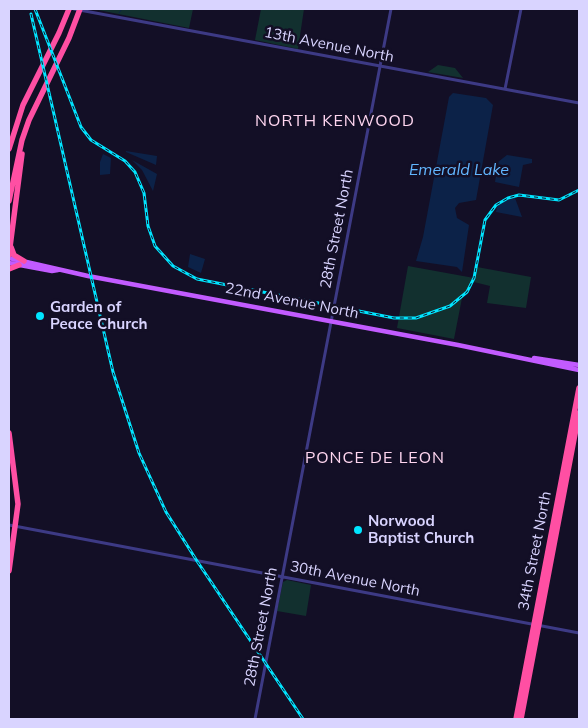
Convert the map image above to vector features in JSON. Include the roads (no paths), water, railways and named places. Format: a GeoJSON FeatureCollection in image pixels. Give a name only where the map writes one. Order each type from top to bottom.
{"type":"FeatureCollection","features":[{"type":"Feature","properties":{"kind":"highway"},"geometry":{"type":"LineString","coordinates":[[9,145],[18,117],[69,9]]}},
{"type":"Feature","properties":{"kind":"highway"},"geometry":{"type":"LineString","coordinates":[[9,201],[22,140],[32,110],[76,23],[80,9]]}},
{"type":"Feature","properties":{"kind":"highway"},"geometry":{"type":"LineString","coordinates":[[9,256],[22,152],[32,110]]}},
{"type":"Feature","properties":{"kind":"highway"},"geometry":{"type":"LineString","coordinates":[[11,244],[14,255],[24,261]]}},
{"type":"Feature","properties":{"kind":"highway"},"geometry":{"type":"LineString","coordinates":[[9,269],[19,265]]}},
{"type":"Feature","properties":{"kind":"highway","name":"34th Street North"},"geometry":{"type":"LineString","coordinates":[[521,719],[536,624],[579,388]]}},
{"type":"Feature","properties":{"kind":"highway","name":"34th Street North"},"geometry":{"type":"LineString","coordinates":[[516,719],[579,413]]}},
{"type":"Feature","properties":{"kind":"highway"},"geometry":{"type":"LineString","coordinates":[[9,433],[17,484],[15,537],[9,571]]}},
{"type":"Feature","properties":{"kind":"main road","name":"22nd Avenue North"},"geometry":{"type":"LineString","coordinates":[[9,256],[52,266],[58,270]]}},
{"type":"Feature","properties":{"kind":"main road","name":"22nd Avenue North"},"geometry":{"type":"LineString","coordinates":[[9,263],[52,271],[58,270],[331,321],[522,357],[579,370]]}},
{"type":"Feature","properties":{"kind":"main road","name":"22nd Avenue North"},"geometry":{"type":"LineString","coordinates":[[522,357],[579,365]]}},
{"type":"Feature","properties":{"kind":"street","name":"13th Avenue North"},"geometry":{"type":"LineString","coordinates":[[74,9],[579,103]]}},
{"type":"Feature","properties":{"kind":"street","name":"28th Street North"},"geometry":{"type":"LineString","coordinates":[[255,719],[391,9]]}},
{"type":"Feature","properties":{"kind":"street"},"geometry":{"type":"LineString","coordinates":[[506,89],[521,9]]}},
{"type":"Feature","properties":{"kind":"street","name":"30th Avenue North"},"geometry":{"type":"LineString","coordinates":[[9,525],[579,633]]}},
{"type":"Feature","properties":{"kind":"water","name":"Emerald Lake"},"geometry":{"type":"Polygon","coordinates":[[[453,93],[486,98],[493,105],[476,200],[459,203],[455,208],[457,218],[469,225],[462,272],[457,267],[416,261],[423,237],[449,97],[453,93]]]}},
{"type":"Feature","properties":{"kind":"water"},"geometry":{"type":"Polygon","coordinates":[[[126,152],[157,156],[156,165],[126,152]]]}},
{"type":"Feature","properties":{"kind":"water"},"geometry":{"type":"Polygon","coordinates":[[[103,154],[111,158],[110,174],[100,175],[100,162],[103,154]]]}},
{"type":"Feature","properties":{"kind":"water"},"geometry":{"type":"Polygon","coordinates":[[[507,155],[532,159],[532,163],[523,165],[519,187],[495,182],[498,162],[507,155]]]}},
{"type":"Feature","properties":{"kind":"water"},"geometry":{"type":"Polygon","coordinates":[[[132,160],[157,174],[153,191],[142,170],[132,160]]]}},
{"type":"Feature","properties":{"kind":"water"},"geometry":{"type":"Polygon","coordinates":[[[511,197],[515,198],[522,217],[496,212],[497,206],[511,197]]]}},
{"type":"Feature","properties":{"kind":"water"},"geometry":{"type":"Polygon","coordinates":[[[190,254],[205,259],[201,273],[188,267],[190,254]]]}},
{"type":"Feature","properties":{"kind":"waterway"},"geometry":{"type":"LineString","coordinates":[[119,13],[122,9]]}},
{"type":"Feature","properties":{"kind":"railway"},"geometry":{"type":"LineString","coordinates":[[35,9],[81,127],[91,140],[125,161],[135,172],[144,193],[148,226],[155,246],[173,266],[197,279],[394,318],[416,318],[450,306],[467,292],[474,278],[485,220],[496,205],[508,198],[519,195],[559,200],[579,190]]}},
{"type":"Feature","properties":{"kind":"railway"},"geometry":{"type":"LineString","coordinates":[[31,14],[113,372],[139,453],[166,512],[303,719]]}},
{"type":"Feature","properties":{"kind":"place","name":"Garden of Peace Church"},"geometry":{"type":"Point","coordinates":[40,316]}},
{"type":"Feature","properties":{"kind":"place","name":"Norwood Baptist Church"},"geometry":{"type":"Point","coordinates":[358,530]}},
{"type":"Feature","properties":{"kind":"district","name":"NORTH KENWOOD"},"geometry":{"type":"Point","coordinates":[335,121]}},
{"type":"Feature","properties":{"kind":"district","name":"PONCE DE LEON"},"geometry":{"type":"Point","coordinates":[375,458]}}]}
